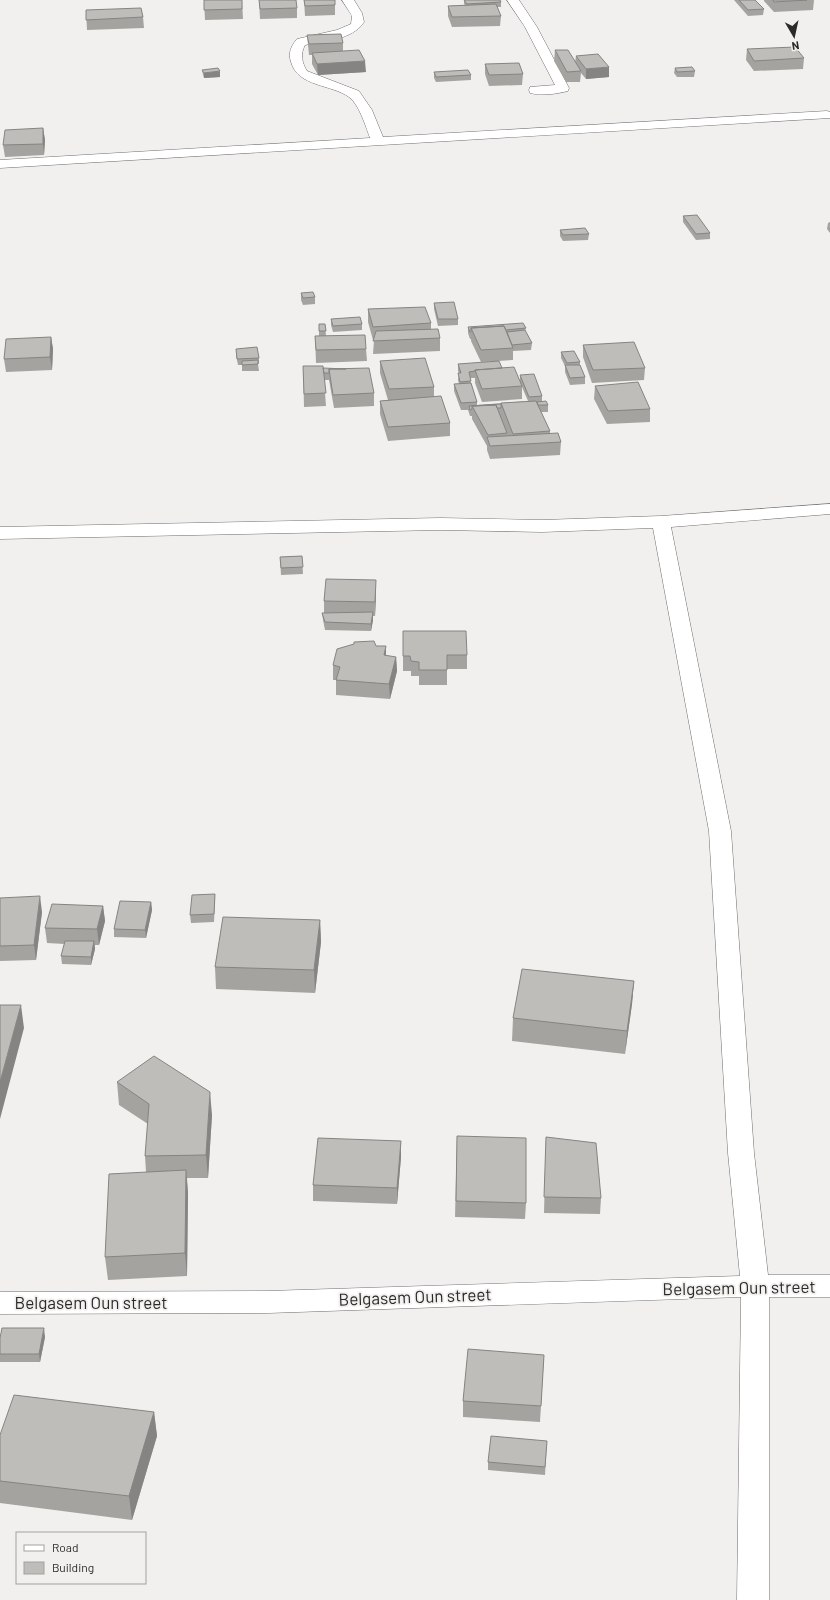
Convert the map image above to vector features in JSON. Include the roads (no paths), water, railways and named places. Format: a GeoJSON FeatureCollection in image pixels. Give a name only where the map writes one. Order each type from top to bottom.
{"type":"FeatureCollection","features":[{"type":"Feature","properties":{"kind":"street"},"geometry":{"type":"LineString","coordinates":[[348,0],[358,17],[356,27],[348,31],[301,42],[296,53],[296,62],[303,74],[311,79],[354,94],[359,99],[378,142]]}},
{"type":"Feature","properties":{"kind":"street"},"geometry":{"type":"LineString","coordinates":[[513,0],[531,27],[563,88],[555,90],[535,90]]}},
{"type":"Feature","properties":{"kind":"street"},"geometry":{"type":"LineString","coordinates":[[0,164],[827,115]]}},
{"type":"Feature","properties":{"kind":"street"},"geometry":{"type":"LineString","coordinates":[[0,533],[440,524],[542,526],[661,522],[830,509]]}},
{"type":"Feature","properties":{"kind":"street"},"geometry":{"type":"LineString","coordinates":[[661,522],[720,831],[741,1153],[755,1286],[753,1600]]}},
{"type":"Feature","properties":{"kind":"street","name":"Belgasem Oun street"},"geometry":{"type":"LineString","coordinates":[[0,1303],[268,1302],[755,1286],[830,1286]]}}]}
